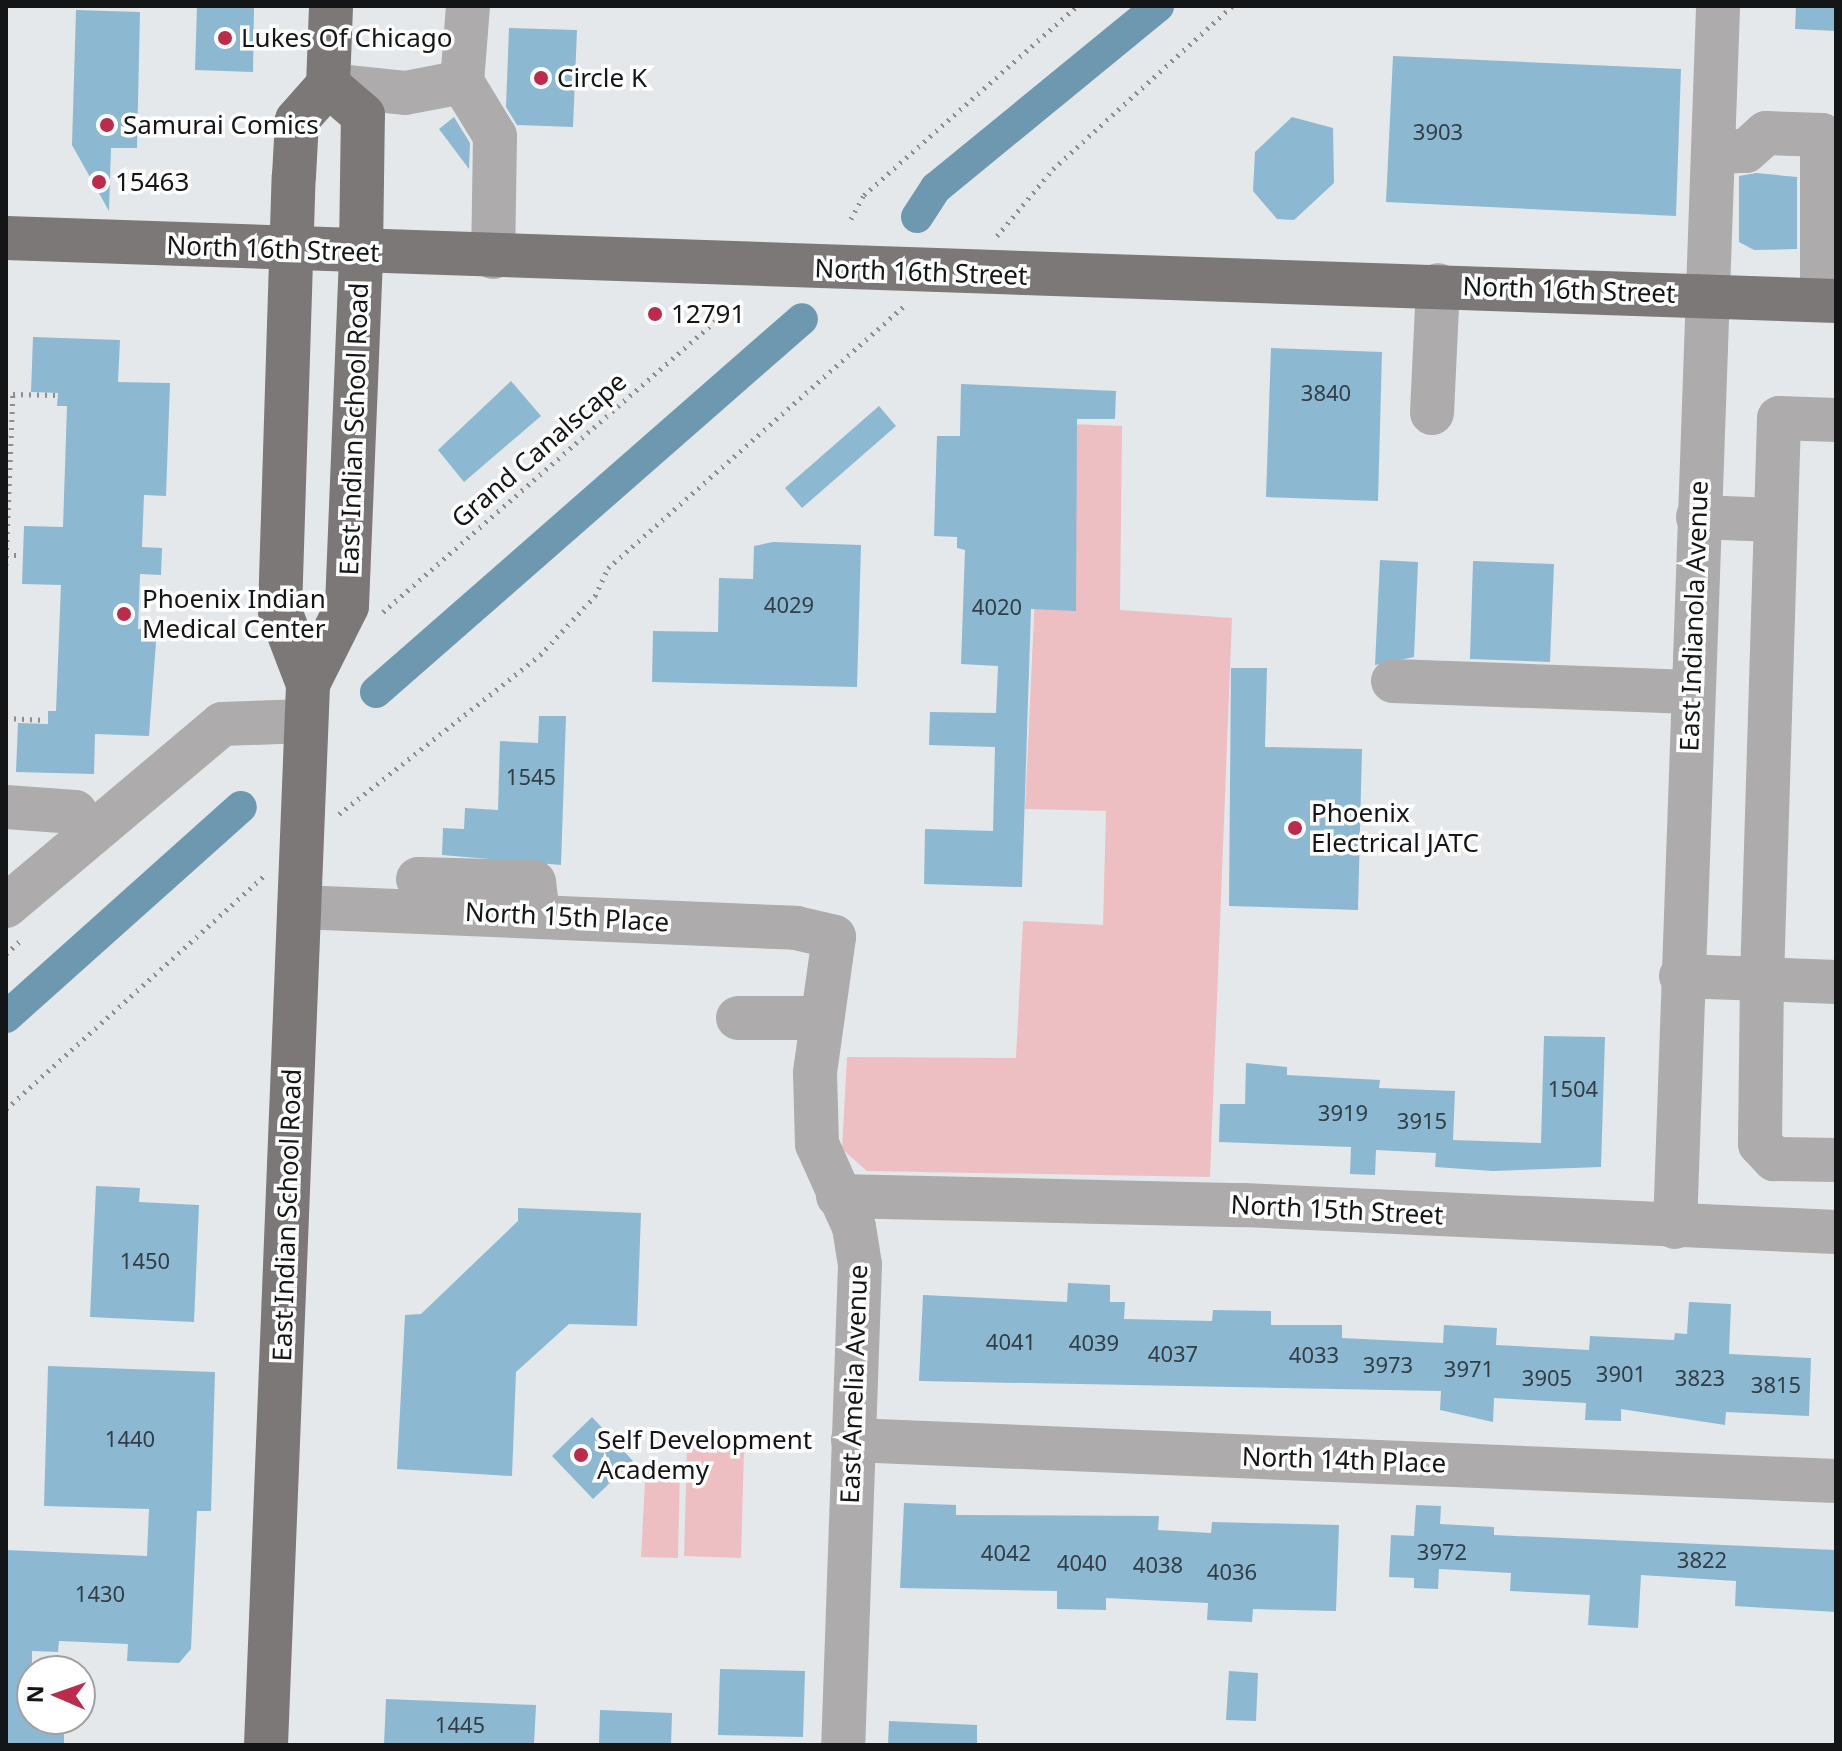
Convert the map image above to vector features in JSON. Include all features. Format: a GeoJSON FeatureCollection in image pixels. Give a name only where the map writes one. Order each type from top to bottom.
{"type":"FeatureCollection","features":[{"type":"Feature","properties":{"kind":"main road"},"geometry":{"type":"LineString","coordinates":[[328,85],[331,6]]}},
{"type":"Feature","properties":{"kind":"main road","name":"East Indian School Road"},"geometry":{"type":"LineString","coordinates":[[266,1745],[307,703],[280,611],[292,250],[297,120],[328,85],[363,115],[361,252],[347,606],[307,703]]}},
{"type":"Feature","properties":{"kind":"main road","name":"North 16th Street"},"geometry":{"type":"LineString","coordinates":[[6,238],[809,268],[1438,285],[1829,300]]}},
{"type":"Feature","properties":{"kind":"street"},"geometry":{"type":"LineString","coordinates":[[468,6],[462,82],[495,136],[493,257]]}},
{"type":"Feature","properties":{"kind":"street","name":"East Indianola Avenue"},"geometry":{"type":"LineString","coordinates":[[1675,1227],[1691,692],[1718,6]]}},
{"type":"Feature","properties":{"kind":"street"},"geometry":{"type":"LineString","coordinates":[[328,85],[405,93],[462,82]]}},
{"type":"Feature","properties":{"kind":"street"},"geometry":{"type":"LineString","coordinates":[[1713,152],[1746,151],[1766,133],[1822,135],[1829,300]]}},
{"type":"Feature","properties":{"kind":"street"},"geometry":{"type":"LineString","coordinates":[[1432,413],[1438,285]]}},
{"type":"Feature","properties":{"kind":"street"},"geometry":{"type":"LineString","coordinates":[[1836,420],[1779,418],[1760,1144],[1774,1159],[1836,1160]]}},
{"type":"Feature","properties":{"kind":"street"},"geometry":{"type":"LineString","coordinates":[[1698,517],[1775,520]]}},
{"type":"Feature","properties":{"kind":"street"},"geometry":{"type":"LineString","coordinates":[[1393,681],[1691,692]]}},
{"type":"Feature","properties":{"kind":"street"},"geometry":{"type":"LineString","coordinates":[[6,906],[222,724],[307,703]]}},
{"type":"Feature","properties":{"kind":"street"},"geometry":{"type":"LineString","coordinates":[[6,807],[75,812],[90,833]]}},
{"type":"Feature","properties":{"kind":"street","name":"North 15th Place"},"geometry":{"type":"LineString","coordinates":[[299,907],[418,879],[538,916],[796,928],[834,937]]}},
{"type":"Feature","properties":{"kind":"street","name":"East Amelia Avenue"},"geometry":{"type":"LineString","coordinates":[[834,937],[822,1018],[817,1144],[854,1227],[860,1265],[843,1745]]}},
{"type":"Feature","properties":{"kind":"street"},"geometry":{"type":"LineString","coordinates":[[1681,976],[1836,982]]}},
{"type":"Feature","properties":{"kind":"street"},"geometry":{"type":"LineString","coordinates":[[738,1018],[822,1018]]}},
{"type":"Feature","properties":{"kind":"street","name":"North 15th Street"},"geometry":{"type":"LineString","coordinates":[[838,1196],[1243,1205],[1836,1232]]}},
{"type":"Feature","properties":{"kind":"street","name":"North 14th Place"},"geometry":{"type":"LineString","coordinates":[[853,1440],[1836,1481]]}},
{"type":"Feature","properties":{"kind":"path"},"geometry":{"type":"LineString","coordinates":[[851,219],[864,195],[1077,6]]}},
{"type":"Feature","properties":{"kind":"path"},"geometry":{"type":"LineString","coordinates":[[1009,226],[1053,169],[1232,6]]}},
{"type":"Feature","properties":{"kind":"path","name":"Grand Canalscape"},"geometry":{"type":"LineString","coordinates":[[375,619],[728,310]]}},
{"type":"Feature","properties":{"kind":"path"},"geometry":{"type":"LineString","coordinates":[[366,793],[540,655],[595,596],[608,568],[893,314]]}},
{"type":"Feature","properties":{"kind":"path"},"geometry":{"type":"LineString","coordinates":[[6,565],[13,394],[55,395]]}},
{"type":"Feature","properties":{"kind":"path"},"geometry":{"type":"LineString","coordinates":[[6,555],[20,555]]}},
{"type":"Feature","properties":{"kind":"path"},"geometry":{"type":"LineString","coordinates":[[6,718],[41,720]]}},
{"type":"Feature","properties":{"kind":"path"},"geometry":{"type":"LineString","coordinates":[[6,1109],[242,895]]}},
{"type":"Feature","properties":{"kind":"shaded area"},"geometry":{"type":"Polygon","coordinates":[[[1043,423],[1122,426],[1120,610],[1232,618],[1210,1177],[867,1171],[842,1149],[847,1057],[1016,1058],[1023,921],[1103,925],[1106,811],[1025,809],[1043,423]]]}},
{"type":"Feature","properties":{"kind":"shaded area"},"geometry":{"type":"Polygon","coordinates":[[[687,1448],[744,1450],[741,1558],[684,1556],[687,1448]]]}},
{"type":"Feature","properties":{"kind":"shaded area"},"geometry":{"type":"Polygon","coordinates":[[[646,1463],[680,1467],[678,1558],[641,1557],[646,1463]]]}},
{"type":"Feature","properties":{"kind":"building","name":"Lukes Of Chicago"},"geometry":{"type":"Polygon","coordinates":[[[197,6],[254,6],[253,72],[195,70],[197,6]]]}},
{"type":"Feature","properties":{"kind":"building"},"geometry":{"type":"Polygon","coordinates":[[[1796,6],[1836,6],[1836,31],[1795,29],[1796,6]]]}},
{"type":"Feature","properties":{"kind":"building"},"geometry":{"type":"Polygon","coordinates":[[[76,10],[140,12],[137,148],[111,148],[109,211],[72,145],[76,10]]]}},
{"type":"Feature","properties":{"kind":"building","name":"Circle K"},"geometry":{"type":"Polygon","coordinates":[[[509,28],[577,30],[573,127],[517,125],[506,107],[509,28]]]}},
{"type":"Feature","properties":{"kind":"building"},"geometry":{"type":"Polygon","coordinates":[[[1393,56],[1681,69],[1676,216],[1386,202],[1393,56]]]}},
{"type":"Feature","properties":{"kind":"building"},"geometry":{"type":"Polygon","coordinates":[[[454,117],[470,143],[469,169],[439,129],[454,117]]]}},
{"type":"Feature","properties":{"kind":"building"},"geometry":{"type":"Polygon","coordinates":[[[1292,117],[1333,128],[1334,183],[1294,220],[1277,219],[1253,191],[1255,152],[1292,117]]]}},
{"type":"Feature","properties":{"kind":"building"},"geometry":{"type":"Polygon","coordinates":[[[1756,173],[1797,177],[1797,249],[1754,250],[1739,242],[1739,176],[1756,173]]]}},
{"type":"Feature","properties":{"kind":"building"},"geometry":{"type":"Polygon","coordinates":[[[33,337],[120,340],[118,382],[170,383],[166,496],[144,495],[142,547],[162,548],[161,575],[140,574],[138,629],[157,629],[149,736],[95,734],[94,774],[16,772],[18,723],[48,724],[48,711],[56,711],[61,585],[22,584],[24,526],[63,527],[67,406],[57,406],[58,393],[31,392],[33,337]]]}},
{"type":"Feature","properties":{"kind":"building"},"geometry":{"type":"Polygon","coordinates":[[[1271,348],[1382,352],[1378,501],[1266,497],[1271,348]]]}},
{"type":"Feature","properties":{"kind":"building"},"geometry":{"type":"Polygon","coordinates":[[[511,381],[541,416],[464,482],[438,450],[511,381]]]}},
{"type":"Feature","properties":{"kind":"building"},"geometry":{"type":"Polygon","coordinates":[[[961,384],[1116,391],[1115,419],[1077,419],[1076,611],[1031,609],[1022,887],[924,884],[925,829],[993,831],[995,747],[929,745],[930,712],[996,713],[998,666],[961,664],[965,550],[957,548],[957,537],[934,536],[937,436],[960,436],[961,384]]]}},
{"type":"Feature","properties":{"kind":"building"},"geometry":{"type":"Polygon","coordinates":[[[879,406],[896,426],[802,508],[785,488],[879,406]]]}},
{"type":"Feature","properties":{"kind":"building"},"geometry":{"type":"Polygon","coordinates":[[[773,542],[861,545],[857,687],[652,682],[653,631],[718,632],[719,578],[753,579],[754,546],[773,542]]]}},
{"type":"Feature","properties":{"kind":"building"},"geometry":{"type":"Polygon","coordinates":[[[1380,560],[1418,562],[1414,657],[1375,665],[1380,560]]]}},
{"type":"Feature","properties":{"kind":"building"},"geometry":{"type":"Polygon","coordinates":[[[1473,561],[1554,564],[1550,662],[1470,659],[1473,561]]]}},
{"type":"Feature","properties":{"kind":"building","name":"Phoenix Electrical JATC"},"geometry":{"type":"Polygon","coordinates":[[[1231,668],[1267,668],[1265,747],[1362,749],[1358,910],[1229,906],[1231,668]]]}},
{"type":"Feature","properties":{"kind":"building"},"geometry":{"type":"Polygon","coordinates":[[[539,716],[566,716],[561,865],[442,855],[443,828],[464,829],[465,808],[498,810],[500,741],[538,743],[539,716]]]}},
{"type":"Feature","properties":{"kind":"building"},"geometry":{"type":"Polygon","coordinates":[[[1544,1036],[1605,1037],[1601,1167],[1493,1171],[1435,1167],[1436,1153],[1376,1150],[1375,1175],[1350,1174],[1351,1147],[1219,1142],[1220,1104],[1245,1104],[1246,1063],[1287,1067],[1287,1075],[1380,1080],[1379,1088],[1455,1091],[1453,1140],[1541,1143],[1544,1036]]]}},
{"type":"Feature","properties":{"kind":"building"},"geometry":{"type":"Polygon","coordinates":[[[96,1186],[140,1188],[139,1202],[199,1205],[194,1322],[90,1317],[96,1186]]]}},
{"type":"Feature","properties":{"kind":"building"},"geometry":{"type":"Polygon","coordinates":[[[518,1208],[641,1213],[637,1326],[569,1324],[516,1372],[512,1476],[397,1469],[405,1315],[421,1314],[518,1221],[518,1208]]]}},
{"type":"Feature","properties":{"kind":"building"},"geometry":{"type":"Polygon","coordinates":[[[1068,1283],[1110,1285],[1110,1302],[1125,1302],[1124,1319],[1212,1321],[1213,1310],[1271,1311],[1271,1325],[1342,1325],[1342,1338],[1443,1343],[1444,1325],[1497,1328],[1496,1345],[1589,1350],[1590,1336],[1674,1340],[1675,1333],[1687,1334],[1689,1302],[1731,1304],[1729,1354],[1811,1358],[1809,1416],[1726,1412],[1725,1425],[1621,1409],[1621,1421],[1585,1420],[1586,1403],[1494,1398],[1493,1422],[1440,1410],[1441,1391],[919,1381],[923,1295],[1067,1302],[1068,1283]]]}},
{"type":"Feature","properties":{"kind":"building"},"geometry":{"type":"Polygon","coordinates":[[[48,1366],[215,1372],[211,1511],[197,1511],[191,1649],[179,1663],[127,1661],[128,1644],[59,1641],[58,1652],[32,1651],[32,1655],[16,1655],[16,1735],[64,1735],[64,1745],[6,1745],[6,1550],[147,1556],[149,1509],[44,1506],[48,1366]]]}},
{"type":"Feature","properties":{"kind":"building"},"geometry":{"type":"Polygon","coordinates":[[[592,1417],[633,1461],[593,1499],[552,1456],[592,1417]]]}},
{"type":"Feature","properties":{"kind":"building"},"geometry":{"type":"Polygon","coordinates":[[[904,1503],[956,1505],[956,1515],[1159,1516],[1158,1530],[1211,1533],[1212,1522],[1339,1525],[1336,1611],[1253,1609],[1252,1622],[1207,1620],[1208,1603],[1106,1598],[1106,1610],[1057,1609],[1057,1591],[900,1588],[904,1503]]]}},
{"type":"Feature","properties":{"kind":"building"},"geometry":{"type":"Polygon","coordinates":[[[1416,1505],[1441,1506],[1440,1524],[1494,1527],[1494,1535],[1836,1550],[1836,1612],[1735,1606],[1736,1581],[1641,1575],[1638,1628],[1588,1625],[1590,1595],[1510,1591],[1511,1573],[1439,1569],[1438,1589],[1414,1588],[1414,1578],[1389,1577],[1391,1535],[1414,1536],[1416,1505]]]}},
{"type":"Feature","properties":{"kind":"building"},"geometry":{"type":"Polygon","coordinates":[[[720,1669],[805,1671],[803,1737],[718,1735],[720,1669]]]}},
{"type":"Feature","properties":{"kind":"building"},"geometry":{"type":"Polygon","coordinates":[[[1229,1671],[1258,1673],[1256,1721],[1226,1720],[1229,1671]]]}},
{"type":"Feature","properties":{"kind":"building"},"geometry":{"type":"Polygon","coordinates":[[[386,1699],[536,1705],[534,1745],[384,1745],[386,1699]]]}},
{"type":"Feature","properties":{"kind":"building"},"geometry":{"type":"Polygon","coordinates":[[[600,1710],[672,1713],[671,1745],[599,1745],[600,1710]]]}},
{"type":"Feature","properties":{"kind":"building"},"geometry":{"type":"Polygon","coordinates":[[[889,1721],[977,1725],[977,1745],[888,1745],[889,1721]]]}},
{"type":"Feature","properties":{"kind":"waterway"},"geometry":{"type":"LineString","coordinates":[[917,217],[936,188],[1158,6]]}},
{"type":"Feature","properties":{"kind":"waterway"},"geometry":{"type":"LineString","coordinates":[[376,692],[802,319]]}},
{"type":"Feature","properties":{"kind":"waterway"},"geometry":{"type":"LineString","coordinates":[[6,1017],[241,807]]}},
{"type":"Feature","properties":{"kind":"place","name":"Lukes Of Chicago"},"geometry":{"type":"Point","coordinates":[225,38]}},
{"type":"Feature","properties":{"kind":"place","name":"Circle K"},"geometry":{"type":"Point","coordinates":[541,78]}},
{"type":"Feature","properties":{"kind":"place","name":"Samurai Comics"},"geometry":{"type":"Point","coordinates":[107,125]}},
{"type":"Feature","properties":{"kind":"place","name":"15463"},"geometry":{"type":"Point","coordinates":[99,182]}},
{"type":"Feature","properties":{"kind":"place","name":"12791"},"geometry":{"type":"Point","coordinates":[655,314]}},
{"type":"Feature","properties":{"kind":"place","name":"Phoenix Indian Medical Center"},"geometry":{"type":"Point","coordinates":[124,614]}},
{"type":"Feature","properties":{"kind":"place","name":"Phoenix Electrical JATC"},"geometry":{"type":"Point","coordinates":[1295,828]}},
{"type":"Feature","properties":{"kind":"place","name":"Self Development Academy"},"geometry":{"type":"Point","coordinates":[581,1455]}}]}
